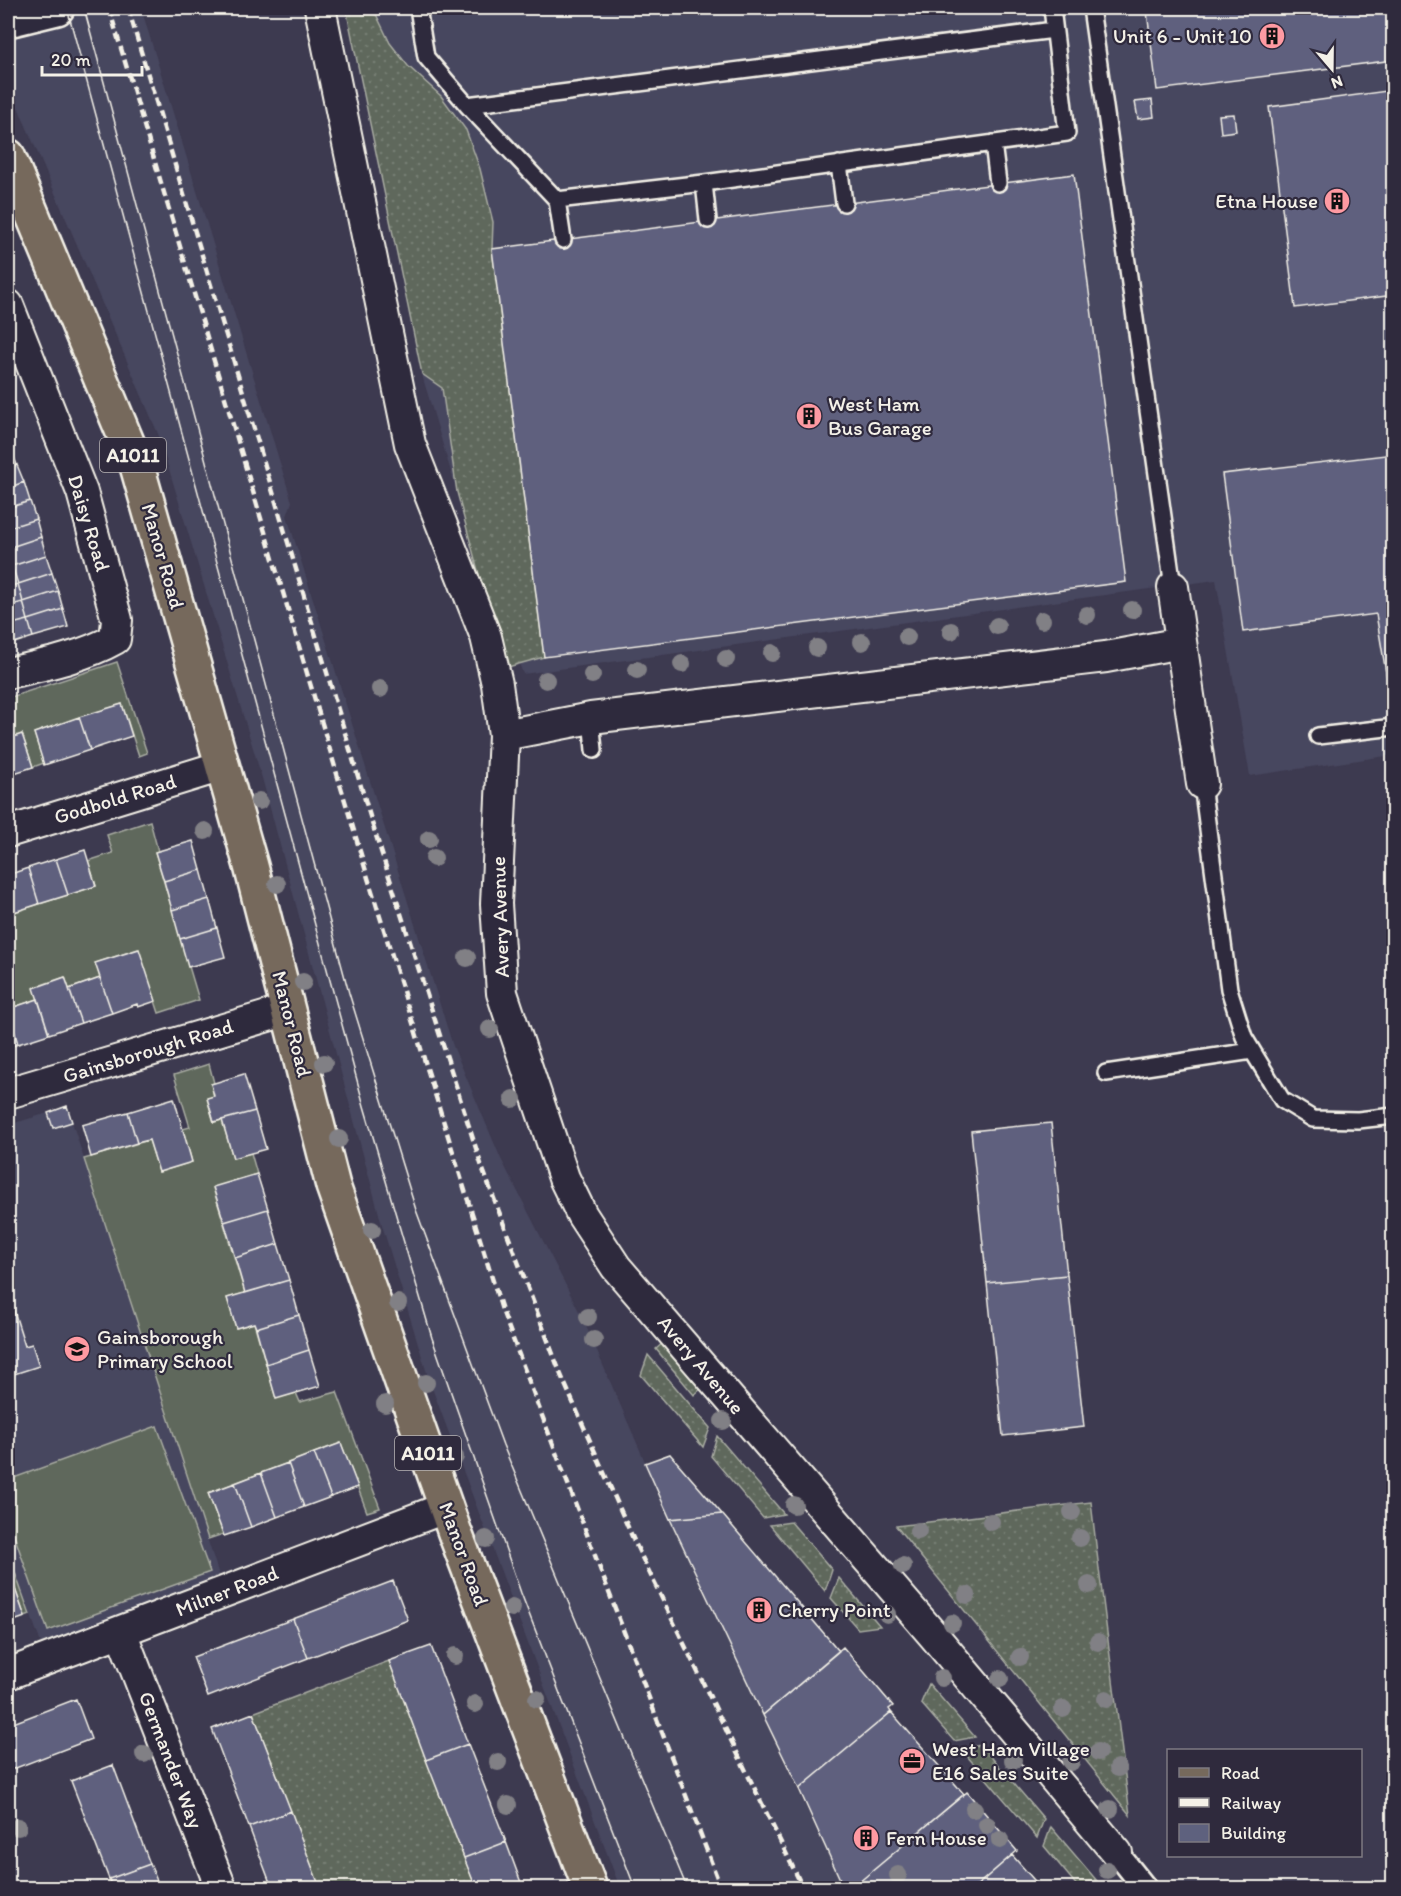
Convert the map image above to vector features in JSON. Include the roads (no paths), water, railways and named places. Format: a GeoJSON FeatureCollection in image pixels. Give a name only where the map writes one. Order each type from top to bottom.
{"type":"FeatureCollection","features":[{"type":"Feature","properties":{"kind":"main road"},"geometry":{"type":"LineString","coordinates":[[9,20],[57,8]]}},
{"type":"Feature","properties":{"kind":"main road","name":"Manor Road"},"geometry":{"type":"LineString","coordinates":[[8,156],[137,466],[222,766],[333,1186],[447,1507],[590,1888]]}},
{"type":"Feature","properties":{"kind":"street","name":"Avery Avenue"},"geometry":{"type":"LineString","coordinates":[[320,8],[410,444],[486,637],[497,684],[504,735],[496,904],[502,993],[564,1178],[582,1215],[616,1267],[926,1627],[1145,1888]]}},
{"type":"Feature","properties":{"kind":"street","name":"Daisy Road"},"geometry":{"type":"LineString","coordinates":[[8,305],[82,492],[117,620],[115,639],[100,648],[45,665],[8,673]]}},
{"type":"Feature","properties":{"kind":"street"},"geometry":{"type":"LineString","coordinates":[[1173,587],[1202,784]]}},
{"type":"Feature","properties":{"kind":"street"},"geometry":{"type":"LineString","coordinates":[[504,735],[591,718],[1106,657],[1181,643]]}},
{"type":"Feature","properties":{"kind":"street","name":"Godbold Road"},"geometry":{"type":"LineString","coordinates":[[8,832],[222,766]]}},
{"type":"Feature","properties":{"kind":"street","name":"Gainsborough Road"},"geometry":{"type":"LineString","coordinates":[[8,1093],[288,1010]]}},
{"type":"Feature","properties":{"kind":"street","name":"Milner Road"},"geometry":{"type":"LineString","coordinates":[[8,1674],[447,1507]]}},
{"type":"Feature","properties":{"kind":"street","name":"Germander Way"},"geometry":{"type":"LineString","coordinates":[[121,1632],[221,1888]]}},
{"type":"Feature","properties":{"kind":"lane"},"geometry":{"type":"LineString","coordinates":[[418,8],[426,57],[466,105],[557,200],[563,240]]}},
{"type":"Feature","properties":{"kind":"lane"},"geometry":{"type":"LineString","coordinates":[[557,200],[704,183],[1067,133],[1052,8]]}},
{"type":"Feature","properties":{"kind":"lane"},"geometry":{"type":"LineString","coordinates":[[1091,8],[1173,587]]}},
{"type":"Feature","properties":{"kind":"lane"},"geometry":{"type":"LineString","coordinates":[[466,105],[1054,30]]}},
{"type":"Feature","properties":{"kind":"lane"},"geometry":{"type":"LineString","coordinates":[[993,143],[998,183]]}},
{"type":"Feature","properties":{"kind":"lane"},"geometry":{"type":"LineString","coordinates":[[839,164],[844,203]]}},
{"type":"Feature","properties":{"kind":"lane"},"geometry":{"type":"LineString","coordinates":[[704,183],[708,220]]}},
{"type":"Feature","properties":{"kind":"lane"},"geometry":{"type":"LineString","coordinates":[[591,718],[594,750]]}},
{"type":"Feature","properties":{"kind":"lane"},"geometry":{"type":"LineString","coordinates":[[1318,736],[1394,727]]}},
{"type":"Feature","properties":{"kind":"lane"},"geometry":{"type":"LineString","coordinates":[[1202,784],[1229,988],[1244,1037],[1282,1100],[1313,1119],[1358,1120],[1394,1116]]}},
{"type":"Feature","properties":{"kind":"lane"},"geometry":{"type":"LineString","coordinates":[[1106,1073],[1252,1050]]}},
{"type":"Feature","properties":{"kind":"tram line"},"geometry":{"type":"LineString","coordinates":[[67,8],[364,1106],[432,1338],[521,1593],[635,1888]]}},
{"type":"Feature","properties":{"kind":"tram line"},"geometry":{"type":"LineString","coordinates":[[84,8],[349,993],[416,1210],[503,1445],[687,1888]]}},
{"type":"Feature","properties":{"kind":"railway"},"geometry":{"type":"LineString","coordinates":[[109,8],[368,878],[502,1310],[721,1888]]}},
{"type":"Feature","properties":{"kind":"railway"},"geometry":{"type":"LineString","coordinates":[[128,8],[372,823],[482,1167],[561,1375],[635,1543],[803,1888]]}},
{"type":"Feature","properties":{"kind":"place","name":"Unit 6 - Unit 10"},"geometry":{"type":"Point","coordinates":[1272,36]}},
{"type":"Feature","properties":{"kind":"place","name":"Etna House"},"geometry":{"type":"Point","coordinates":[1337,201]}},
{"type":"Feature","properties":{"kind":"place","name":"West Ham Bus Garage"},"geometry":{"type":"Point","coordinates":[809,416]}},
{"type":"Feature","properties":{"kind":"place","name":"Gainsborough Primary School"},"geometry":{"type":"Point","coordinates":[77,1349]}},
{"type":"Feature","properties":{"kind":"place","name":"Cherry Point"},"geometry":{"type":"Point","coordinates":[759,1610]}},
{"type":"Feature","properties":{"kind":"place","name":"West Ham Village E16 Sales Suite"},"geometry":{"type":"Point","coordinates":[912,1761]}},
{"type":"Feature","properties":{"kind":"place","name":"Fern House"},"geometry":{"type":"Point","coordinates":[866,1838]}}]}
